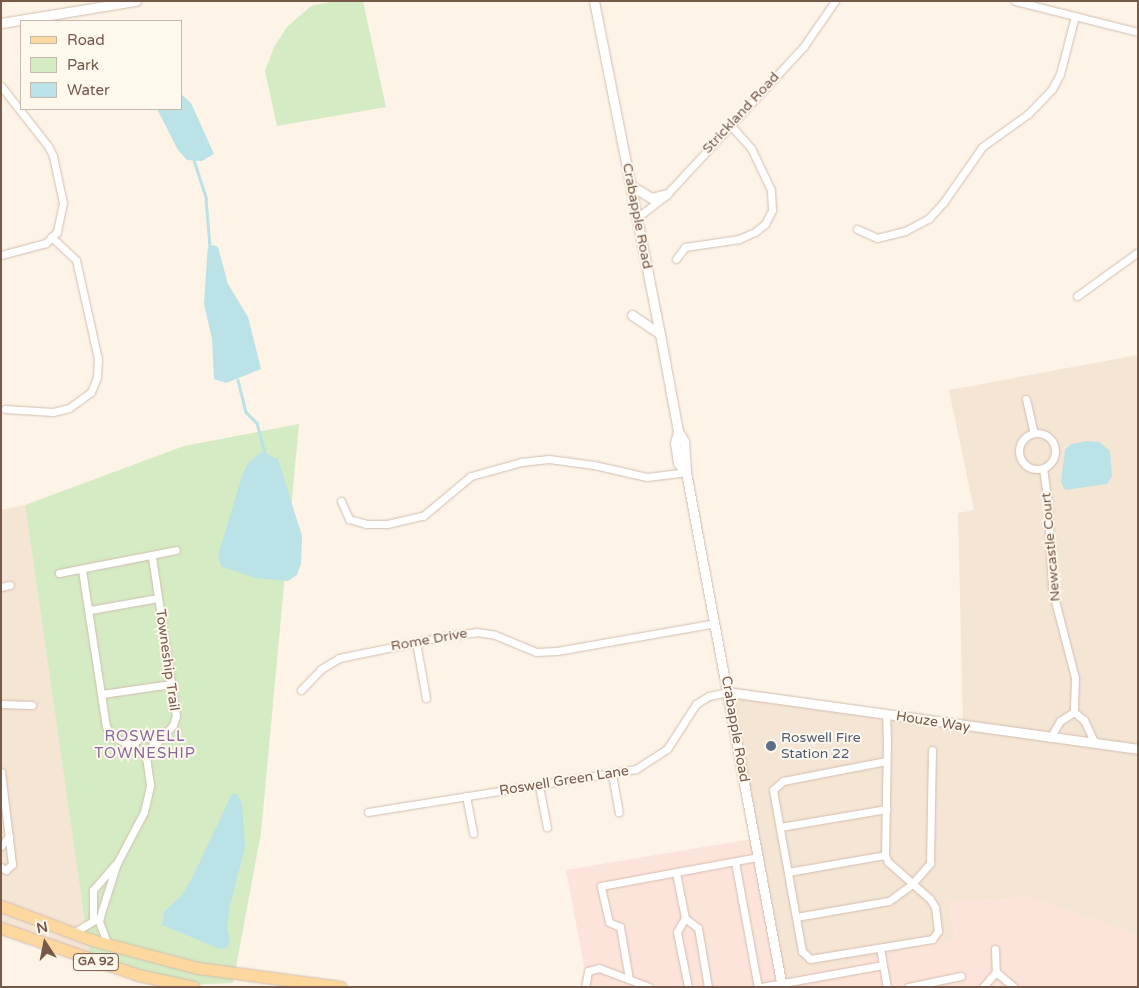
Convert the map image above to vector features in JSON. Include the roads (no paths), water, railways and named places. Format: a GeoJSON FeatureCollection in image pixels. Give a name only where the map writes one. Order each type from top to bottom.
{"type":"FeatureCollection","features":[{"type":"Feature","properties":{"kind":"main road","name":"GA 92"},"geometry":{"type":"LineString","coordinates":[[1,906],[108,945],[198,968],[287,983],[340,987]]}},
{"type":"Feature","properties":{"kind":"main road","name":"GA 92"},"geometry":{"type":"LineString","coordinates":[[1,928],[138,975],[194,987]]}},
{"type":"Feature","properties":{"kind":"street"},"geometry":{"type":"LineString","coordinates":[[1,23],[136,1]]}},
{"type":"Feature","properties":{"kind":"street","name":"Crabapple Road"},"geometry":{"type":"LineString","coordinates":[[594,1],[638,217],[678,431],[675,443],[678,463],[686,472],[782,985]]}},
{"type":"Feature","properties":{"kind":"street","name":"Strickland Road"},"geometry":{"type":"LineString","coordinates":[[638,217],[667,194],[804,46],[835,1]]}},
{"type":"Feature","properties":{"kind":"street"},"geometry":{"type":"LineString","coordinates":[[1015,1],[1138,32]]}},
{"type":"Feature","properties":{"kind":"street"},"geometry":{"type":"LineString","coordinates":[[857,229],[877,238],[905,231],[929,218],[943,203],[982,147],[1028,114],[1052,89],[1060,74],[1075,16]]}},
{"type":"Feature","properties":{"kind":"street"},"geometry":{"type":"LineString","coordinates":[[1,86],[53,156],[63,203],[62,215],[52,237],[33,248],[1,255]]}},
{"type":"Feature","properties":{"kind":"street"},"geometry":{"type":"LineString","coordinates":[[676,259],[685,247],[739,239],[755,232],[765,224],[772,210],[771,190],[751,148],[730,125]]}},
{"type":"Feature","properties":{"kind":"street"},"geometry":{"type":"LineString","coordinates":[[631,185],[651,198],[667,194]]}},
{"type":"Feature","properties":{"kind":"street"},"geometry":{"type":"LineString","coordinates":[[5,409],[53,412],[69,408],[91,392],[97,377],[98,359],[76,260],[52,237]]}},
{"type":"Feature","properties":{"kind":"street"},"geometry":{"type":"LineString","coordinates":[[1077,296],[1138,252]]}},
{"type":"Feature","properties":{"kind":"street"},"geometry":{"type":"LineString","coordinates":[[632,315],[660,334]]}},
{"type":"Feature","properties":{"kind":"street"},"geometry":{"type":"LineString","coordinates":[[1026,399],[1034,433]]}},
{"type":"Feature","properties":{"kind":"street"},"geometry":{"type":"LineString","coordinates":[[1034,433],[1045,435],[1054,449],[1052,460],[1043,468],[1026,465],[1019,455],[1023,439],[1034,433]]}},
{"type":"Feature","properties":{"kind":"street"},"geometry":{"type":"LineString","coordinates":[[341,501],[349,519],[366,524],[387,524],[422,516],[471,476],[521,462],[549,459],[594,465],[647,477],[686,472]]}},
{"type":"Feature","properties":{"kind":"street","name":"Newcastle Court"},"geometry":{"type":"LineString","coordinates":[[1043,468],[1048,505],[1052,589],[1075,678],[1074,712]]}},
{"type":"Feature","properties":{"kind":"street"},"geometry":{"type":"LineString","coordinates":[[59,573],[152,557],[176,550]]}},
{"type":"Feature","properties":{"kind":"street","name":"Towneship Trail"},"geometry":{"type":"LineString","coordinates":[[146,755],[173,724],[176,716],[152,557]]}},
{"type":"Feature","properties":{"kind":"street"},"geometry":{"type":"LineString","coordinates":[[72,933],[87,928],[96,921],[117,863],[144,812],[150,785],[146,755],[111,735],[102,694],[90,610],[82,570]]}},
{"type":"Feature","properties":{"kind":"street"},"geometry":{"type":"LineString","coordinates":[[1,587],[10,585]]}},
{"type":"Feature","properties":{"kind":"street"},"geometry":{"type":"LineString","coordinates":[[90,610],[158,598]]}},
{"type":"Feature","properties":{"kind":"street","name":"Rome Drive"},"geometry":{"type":"LineString","coordinates":[[301,690],[321,669],[339,658],[477,632],[495,635],[536,652],[557,652],[715,623]]}},
{"type":"Feature","properties":{"kind":"street"},"geometry":{"type":"LineString","coordinates":[[416,642],[426,698]]}},
{"type":"Feature","properties":{"kind":"street"},"geometry":{"type":"LineString","coordinates":[[102,694],[170,684]]}},
{"type":"Feature","properties":{"kind":"street","name":"Houze Way"},"geometry":{"type":"LineString","coordinates":[[728,692],[1138,749]]}},
{"type":"Feature","properties":{"kind":"street","name":"Roswell Green Lane"},"geometry":{"type":"LineString","coordinates":[[368,812],[636,769],[654,761],[677,737],[696,704],[710,696],[728,692]]}},
{"type":"Feature","properties":{"kind":"street"},"geometry":{"type":"LineString","coordinates":[[1,704],[32,705]]}},
{"type":"Feature","properties":{"kind":"street"},"geometry":{"type":"LineString","coordinates":[[1050,738],[1060,721],[1074,712],[1084,720],[1095,744]]}},
{"type":"Feature","properties":{"kind":"street"},"geometry":{"type":"LineString","coordinates":[[886,715],[886,761],[886,809],[885,855],[888,862],[935,907],[939,926],[936,936],[880,948],[810,959],[802,951],[774,790],[778,783],[886,761]]}},
{"type":"Feature","properties":{"kind":"street"},"geometry":{"type":"LineString","coordinates":[[136,750],[134,744],[140,737],[152,738],[153,746]]}},
{"type":"Feature","properties":{"kind":"street"},"geometry":{"type":"LineString","coordinates":[[796,917],[889,901],[912,884],[930,864],[932,856],[932,750]]}},
{"type":"Feature","properties":{"kind":"street"},"geometry":{"type":"LineString","coordinates":[[1,772],[12,864],[6,870],[1,867]]}},
{"type":"Feature","properties":{"kind":"street"},"geometry":{"type":"LineString","coordinates":[[612,774],[619,812]]}},
{"type":"Feature","properties":{"kind":"street"},"geometry":{"type":"LineString","coordinates":[[539,786],[546,827]]}},
{"type":"Feature","properties":{"kind":"street"},"geometry":{"type":"LineString","coordinates":[[466,796],[473,834]]}},
{"type":"Feature","properties":{"kind":"street"},"geometry":{"type":"LineString","coordinates":[[780,827],[886,809]]}},
{"type":"Feature","properties":{"kind":"street"},"geometry":{"type":"LineString","coordinates":[[1,846],[10,836]]}},
{"type":"Feature","properties":{"kind":"street"},"geometry":{"type":"LineString","coordinates":[[788,872],[885,855]]}},
{"type":"Feature","properties":{"kind":"street"},"geometry":{"type":"LineString","coordinates":[[629,979],[620,927],[609,922],[601,886],[758,857]]}},
{"type":"Feature","properties":{"kind":"street"},"geometry":{"type":"LineString","coordinates":[[736,862],[760,987],[782,985],[883,965]]}},
{"type":"Feature","properties":{"kind":"street"},"geometry":{"type":"LineString","coordinates":[[108,945],[96,921],[92,890],[117,863]]}},
{"type":"Feature","properties":{"kind":"street"},"geometry":{"type":"LineString","coordinates":[[676,873],[685,918],[677,932],[688,987]]}},
{"type":"Feature","properties":{"kind":"street"},"geometry":{"type":"LineString","coordinates":[[685,918],[698,928],[708,987]]}},
{"type":"Feature","properties":{"kind":"street"},"geometry":{"type":"LineString","coordinates":[[880,948],[887,987]]}},
{"type":"Feature","properties":{"kind":"street"},"geometry":{"type":"LineString","coordinates":[[984,987],[996,972],[995,949]]}},
{"type":"Feature","properties":{"kind":"street"},"geometry":{"type":"LineString","coordinates":[[585,987],[588,971],[594,968],[649,987]]}},
{"type":"Feature","properties":{"kind":"street"},"geometry":{"type":"LineString","coordinates":[[996,972],[1014,987]]}},
{"type":"Feature","properties":{"kind":"street"},"geometry":{"type":"LineString","coordinates":[[908,987],[933,984],[961,976]]}},
{"type":"Feature","properties":{"kind":"water"},"geometry":{"type":"Polygon","coordinates":[[[182,95],[191,103],[214,154],[202,161],[187,160],[178,150],[158,110],[182,110],[182,95]]]}},
{"type":"Feature","properties":{"kind":"water"},"geometry":{"type":"Polygon","coordinates":[[[213,245],[218,247],[228,284],[248,317],[261,369],[226,383],[214,379],[212,339],[204,304],[208,248],[213,245]]]}},
{"type":"Feature","properties":{"kind":"water"},"geometry":{"type":"Polygon","coordinates":[[[1087,441],[1099,442],[1110,451],[1112,476],[1107,484],[1065,490],[1061,482],[1065,450],[1071,444],[1087,441]]]}},
{"type":"Feature","properties":{"kind":"water"},"geometry":{"type":"Polygon","coordinates":[[[262,452],[278,459],[302,536],[301,564],[297,575],[288,581],[255,578],[221,566],[218,555],[243,473],[249,462],[262,452]]]}},
{"type":"Feature","properties":{"kind":"water"},"geometry":{"type":"Polygon","coordinates":[[[232,794],[237,794],[242,803],[245,847],[230,906],[227,927],[230,941],[227,948],[220,949],[162,925],[164,912],[181,896],[191,880],[232,794]]]}},
{"type":"Feature","properties":{"kind":"waterway"},"geometry":{"type":"LineString","coordinates":[[194,160],[206,198],[210,247]]}},
{"type":"Feature","properties":{"kind":"waterway"},"geometry":{"type":"LineString","coordinates":[[238,380],[246,412],[257,423],[265,453]]}},
{"type":"Feature","properties":{"kind":"place","name":"Roswell Fire Station 22"},"geometry":{"type":"Point","coordinates":[771,746]}},
{"type":"Feature","properties":{"kind":"district","name":"ROSWELL TOWNESHIP"},"geometry":{"type":"Point","coordinates":[145,744]}}]}
